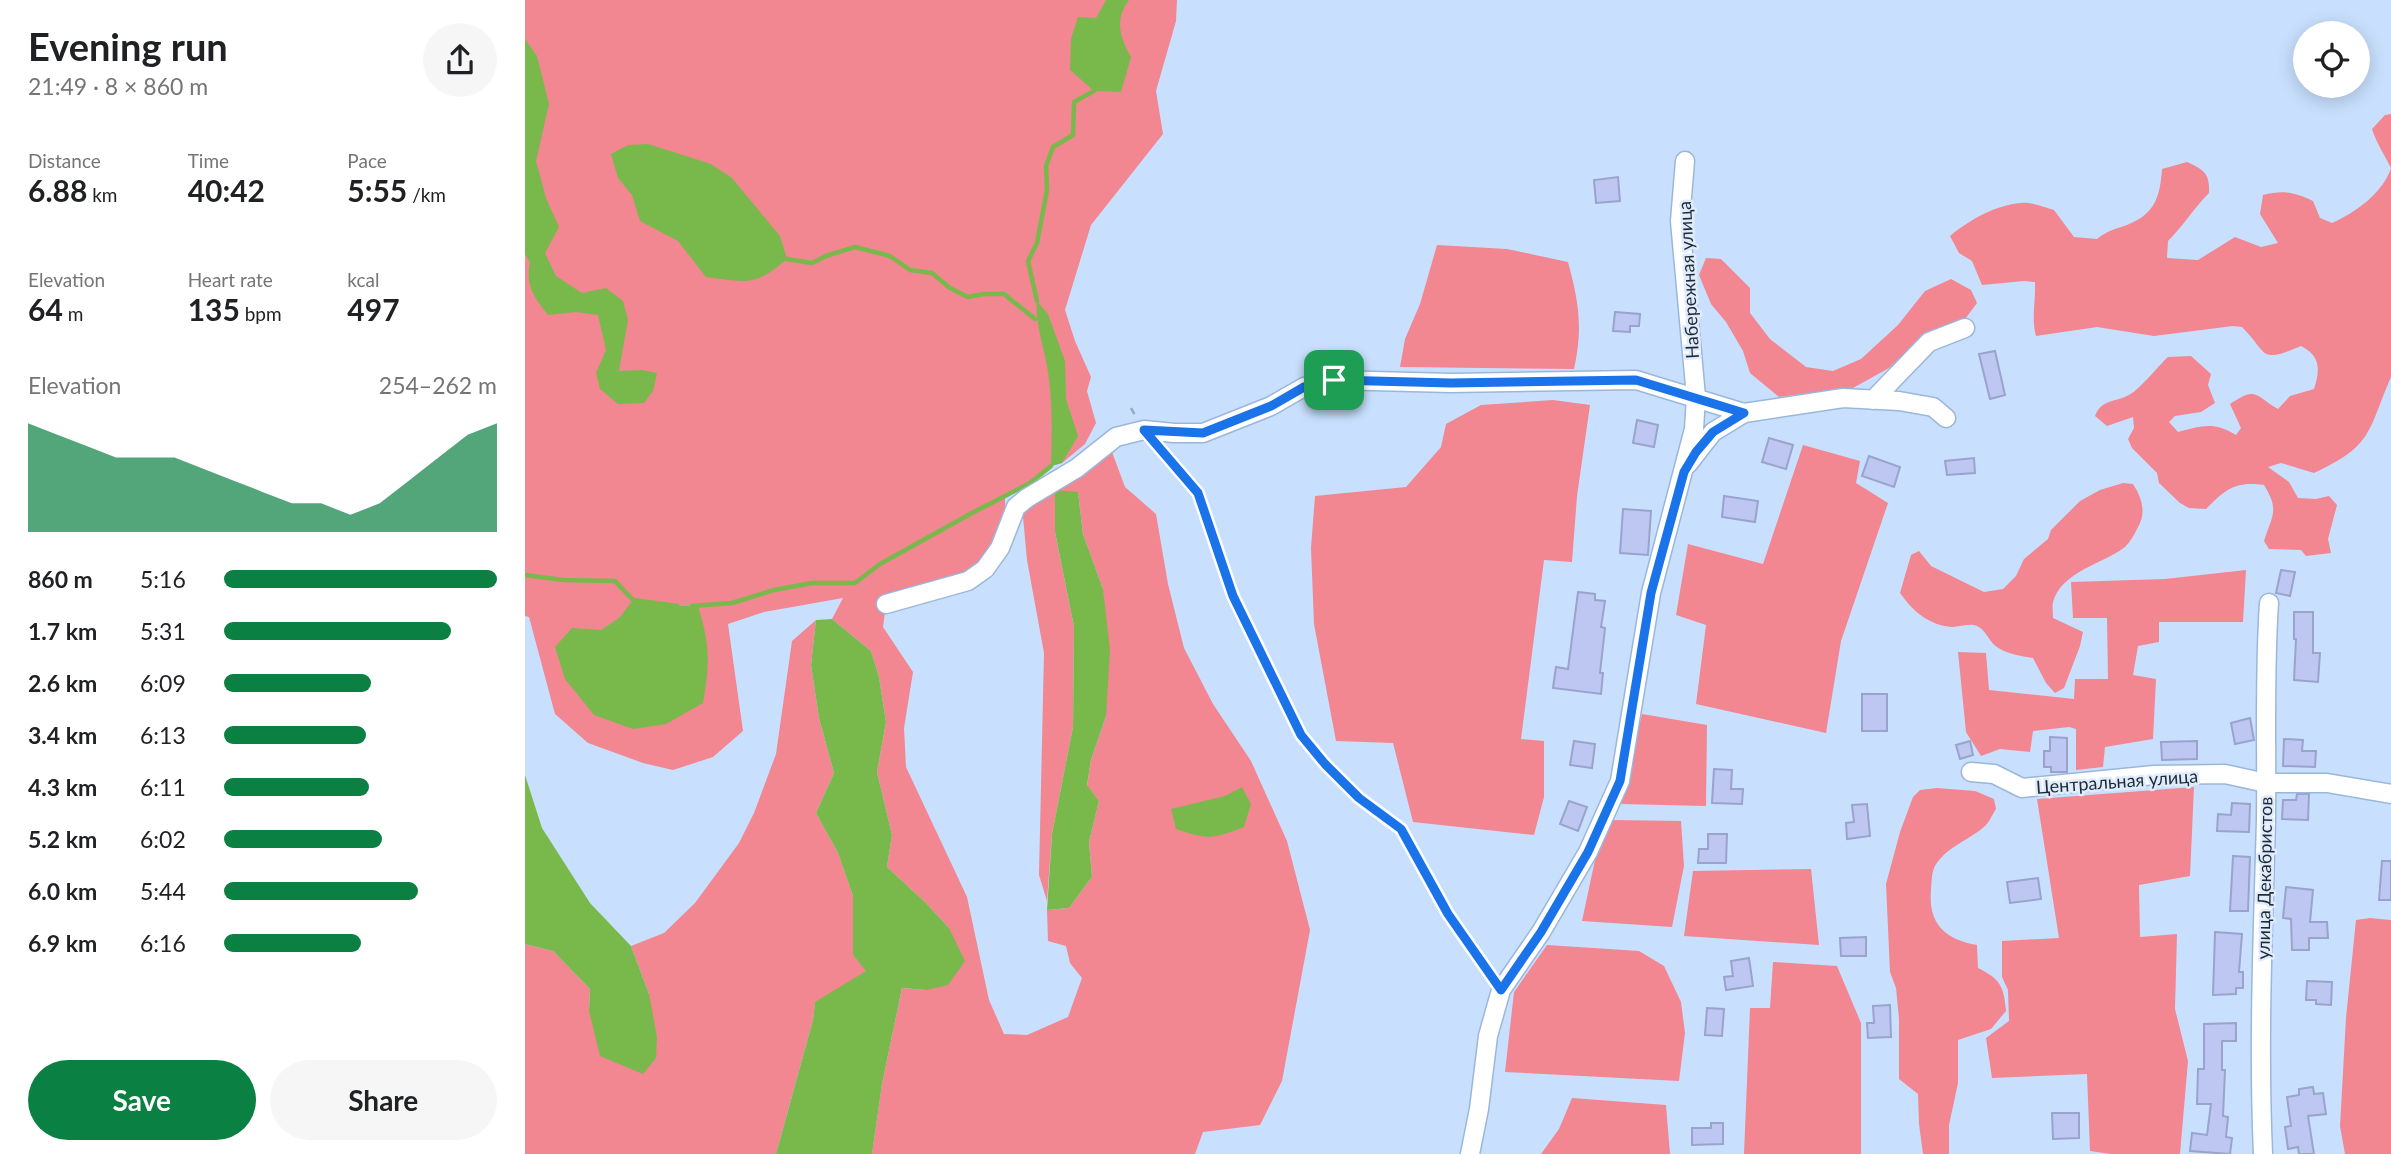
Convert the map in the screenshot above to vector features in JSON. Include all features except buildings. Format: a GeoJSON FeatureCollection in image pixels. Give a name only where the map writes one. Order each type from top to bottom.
{"type":"FeatureCollection","features":[{"type":"Feature","properties":{"kind":"street","name":"Набережная улица"},"geometry":{"type":"LineString","coordinates":[[1470,1154],[1479,1109],[1488,1036],[1501,990],[1541,932],[1588,852],[1620,781],[1651,593],[1694,429],[1696,397],[1681,221],[1685,161]]}},
{"type":"Feature","properties":{"kind":"street"},"geometry":{"type":"LineString","coordinates":[[1873,400],[1929,342],[1965,328]]}},
{"type":"Feature","properties":{"kind":"street"},"geometry":{"type":"LineString","coordinates":[[886,604],[968,581],[985,569],[1000,548],[1016,507],[1077,468],[1116,437],[1144,430],[1203,433],[1271,406],[1304,387],[1334,380],[1451,383],[1636,380],[1744,413]]}},
{"type":"Feature","properties":{"kind":"street"},"geometry":{"type":"LineString","coordinates":[[1684,472],[1713,432],[1744,413],[1843,398],[1899,401],[1933,407],[1946,418]]}},
{"type":"Feature","properties":{"kind":"street","name":"улица Декабристов"},"geometry":{"type":"LineString","coordinates":[[2263,1154],[2261,1012],[2266,783],[2265,662],[2269,603]]}},
{"type":"Feature","properties":{"kind":"street","name":"Центральная улица"},"geometry":{"type":"LineString","coordinates":[[1971,772],[1994,774],[2022,788],[2154,775],[2225,774],[2266,783],[2327,783],[2391,794]]}},
{"type":"Feature","properties":{"kind":"path"},"geometry":{"type":"LineString","coordinates":[[1131,408],[1144,430],[1198,493],[1233,596],[1301,735],[1359,798],[1401,829],[1448,914],[1501,990]]}},
{"type":"Feature","properties":{"kind":"shaded area"},"geometry":{"type":"Polygon","coordinates":[[[525,0],[1177,0],[1176,21],[1156,91],[1163,134],[1091,225],[1065,310],[1091,377],[1087,391],[1096,423],[1085,444],[1062,463],[1051,466],[1030,483],[1005,496],[1006,534],[982,571],[886,604],[883,627],[913,672],[904,728],[906,767],[967,897],[989,1000],[1004,1034],[1027,1035],[1068,1017],[1082,978],[1070,963],[1066,946],[1048,941],[1047,910],[1069,908],[1092,877],[1089,842],[1099,801],[1087,786],[1091,760],[1106,716],[1103,589],[1083,534],[1078,492],[1055,532],[1074,627],[1073,727],[1052,834],[1047,901],[1039,875],[1044,653],[1027,560],[1022,506],[1112,452],[1125,487],[1156,514],[1168,584],[1184,648],[1213,704],[1251,761],[1287,841],[1310,930],[1282,1081],[1260,1125],[1203,1132],[1195,1154],[872,1154],[882,1084],[902,988],[926,990],[949,928],[887,867],[892,835],[877,772],[886,722],[879,677],[871,651],[832,619],[843,598],[764,612],[728,624],[743,731],[713,757],[673,770],[643,763],[588,743],[555,714],[529,617],[525,616],[525,0]]]}},
{"type":"Feature","properties":{"kind":"shaded area"},"geometry":{"type":"Polygon","coordinates":[[[1106,0],[1129,0],[1120,22],[1124,42],[1131,57],[1121,92],[1094,91],[1070,70],[1071,39],[1078,17],[1096,18],[1106,0]]]}},
{"type":"Feature","properties":{"kind":"shaded area"},"geometry":{"type":"Polygon","coordinates":[[[525,39],[537,56],[549,104],[536,161],[546,198],[559,227],[545,253],[556,276],[582,293],[606,288],[623,301],[628,320],[619,371],[642,370],[657,373],[653,391],[644,403],[618,404],[600,389],[596,373],[606,350],[598,315],[576,312],[548,315],[530,285],[530,262],[525,254],[525,39]]]}},
{"type":"Feature","properties":{"kind":"shaded area"},"geometry":{"type":"Polygon","coordinates":[[[2391,114],[2391,168],[2372,129],[2385,115],[2391,114]]]}},
{"type":"Feature","properties":{"kind":"shaded area"},"geometry":{"type":"Polygon","coordinates":[[[648,144],[711,164],[732,178],[780,236],[787,259],[766,274],[749,280],[706,277],[678,241],[640,221],[632,195],[618,178],[611,154],[628,145],[648,144]]]}},
{"type":"Feature","properties":{"kind":"shaded area"},"geometry":{"type":"Polygon","coordinates":[[[2187,162],[2205,173],[2209,193],[2168,241],[2167,258],[2198,260],[2235,237],[2261,247],[2278,243],[2260,214],[2263,195],[2283,192],[2307,198],[2313,201],[2320,218],[2332,223],[2350,214],[2375,194],[2391,168],[2391,377],[2372,424],[2358,445],[2348,454],[2314,473],[2281,463],[2268,467],[2289,482],[2298,498],[2316,499],[2329,496],[2337,505],[2328,539],[2331,553],[2306,556],[2301,550],[2269,549],[2264,541],[2272,519],[2273,507],[2264,485],[2246,484],[2232,488],[2206,509],[2189,508],[2180,503],[2159,483],[2157,473],[2132,448],[2128,439],[2134,428],[2133,417],[2107,426],[2095,416],[2104,404],[2127,396],[2137,389],[2168,357],[2191,356],[2211,374],[2208,385],[2215,403],[2201,412],[2175,416],[2169,422],[2178,432],[2214,426],[2236,435],[2241,428],[2230,404],[2239,398],[2255,394],[2278,409],[2290,396],[2314,389],[2317,364],[2308,350],[2301,346],[2271,355],[2261,350],[2242,327],[2233,326],[2154,336],[2097,327],[2036,336],[2035,282],[1982,285],[1972,261],[1959,253],[1950,236],[1974,219],[1993,210],[2025,203],[2054,210],[2074,237],[2097,239],[2144,216],[2157,196],[2162,169],[2187,162]]]}},
{"type":"Feature","properties":{"kind":"shaded area"},"geometry":{"type":"Polygon","coordinates":[[[1437,245],[1507,249],[1568,262],[1579,316],[1574,369],[1400,367],[1405,339],[1420,304],[1437,245]]]}},
{"type":"Feature","properties":{"kind":"shaded area"},"geometry":{"type":"Polygon","coordinates":[[[1706,258],[1721,259],[1750,288],[1750,313],[1770,339],[1806,367],[1833,371],[1861,359],[1898,325],[1925,291],[1951,279],[1971,290],[1977,303],[1962,323],[1928,332],[1889,368],[1853,388],[1779,397],[1750,373],[1743,351],[1726,322],[1711,304],[1699,275],[1706,258]]]}},
{"type":"Feature","properties":{"kind":"shaded area"},"geometry":{"type":"Polygon","coordinates":[[[1037,301],[1048,314],[1065,361],[1066,399],[1078,436],[1062,463],[1051,466],[1050,391],[1038,326],[1037,301]]]}},
{"type":"Feature","properties":{"kind":"shaded area"},"geometry":{"type":"Polygon","coordinates":[[[1553,400],[1590,405],[1577,496],[1572,562],[1544,560],[1521,739],[1544,741],[1544,797],[1534,835],[1413,822],[1393,743],[1336,741],[1314,624],[1311,548],[1315,496],[1406,487],[1441,447],[1446,424],[1481,405],[1553,400]]]}},
{"type":"Feature","properties":{"kind":"shaded area"},"geometry":{"type":"Polygon","coordinates":[[[1803,445],[1860,461],[1856,483],[1888,503],[1841,641],[1826,733],[1696,704],[1706,625],[1676,615],[1688,544],[1763,564],[1803,445]]]}},
{"type":"Feature","properties":{"kind":"shaded area"},"geometry":{"type":"Polygon","coordinates":[[[2123,483],[2133,484],[2142,506],[2142,517],[2133,536],[2125,547],[2116,553],[2074,575],[2058,591],[2053,602],[2053,618],[2083,632],[2064,688],[2055,693],[2046,683],[2033,658],[2001,649],[1974,625],[1952,627],[1928,620],[1910,606],[1900,593],[1911,555],[1919,551],[1931,566],[1984,592],[2003,589],[2016,576],[2024,559],[2048,539],[2051,530],[2080,501],[2100,490],[2123,483]]]}},
{"type":"Feature","properties":{"kind":"shaded area"},"geometry":{"type":"Polygon","coordinates":[[[1055,490],[1078,492],[1083,534],[1103,589],[1110,650],[1106,716],[1091,760],[1087,785],[1099,801],[1089,842],[1092,877],[1069,908],[1047,910],[1052,834],[1073,727],[1074,627],[1055,532],[1055,490]]]}},
{"type":"Feature","properties":{"kind":"shaded area"},"geometry":{"type":"Polygon","coordinates":[[[2246,570],[2243,622],[2159,622],[2159,642],[2138,646],[2133,675],[2156,679],[2153,739],[2105,747],[2103,767],[2076,770],[2076,729],[2069,727],[2033,731],[2030,752],[2000,749],[1981,756],[1966,732],[1958,652],[1986,653],[1989,690],[2074,699],[2075,679],[2108,679],[2107,618],[2073,618],[2071,582],[2165,579],[2246,570]]]}},
{"type":"Feature","properties":{"kind":"shaded area"},"geometry":{"type":"Polygon","coordinates":[[[633,600],[665,606],[698,606],[707,643],[708,665],[703,703],[666,724],[633,729],[594,715],[565,679],[555,647],[572,628],[601,630],[619,618],[633,600]]]}},
{"type":"Feature","properties":{"kind":"shaded area"},"geometry":{"type":"Polygon","coordinates":[[[832,619],[871,651],[879,677],[886,722],[877,772],[892,835],[887,867],[949,928],[965,961],[948,985],[926,990],[902,988],[882,1084],[872,1154],[776,1154],[813,1020],[815,1002],[866,971],[853,955],[853,896],[838,853],[816,813],[834,773],[819,718],[811,665],[816,620],[832,619]]]}},
{"type":"Feature","properties":{"kind":"shaded area"},"geometry":{"type":"Polygon","coordinates":[[[816,620],[811,665],[819,718],[834,773],[816,813],[838,853],[853,896],[853,955],[867,971],[815,1003],[813,1020],[776,1154],[525,1154],[525,944],[553,951],[590,989],[589,1011],[649,994],[631,946],[664,933],[695,903],[739,843],[754,813],[776,754],[792,641],[816,620]]]}},
{"type":"Feature","properties":{"kind":"shaded area"},"geometry":{"type":"Polygon","coordinates":[[[1642,714],[1707,725],[1706,806],[1621,804],[1642,714]]]}},
{"type":"Feature","properties":{"kind":"shaded area"},"geometry":{"type":"Polygon","coordinates":[[[525,775],[542,828],[590,903],[631,946],[649,994],[657,1037],[656,1058],[643,1074],[600,1056],[589,1011],[590,989],[553,951],[525,944],[525,775]]]}},
{"type":"Feature","properties":{"kind":"shaded area"},"geometry":{"type":"Polygon","coordinates":[[[1242,787],[1251,804],[1244,827],[1210,837],[1176,829],[1171,809],[1225,796],[1242,787]]]}},
{"type":"Feature","properties":{"kind":"shaded area"},"geometry":{"type":"Polygon","coordinates":[[[2194,787],[2190,876],[2139,885],[2140,937],[2177,934],[2175,1009],[2188,1061],[2180,1154],[2111,1154],[2090,1151],[2087,1074],[1992,1078],[1986,1038],[2009,1021],[2008,990],[2002,977],[2002,941],[2059,938],[2037,799],[2194,787]]]}},
{"type":"Feature","properties":{"kind":"shaded area"},"geometry":{"type":"Polygon","coordinates":[[[1937,788],[1975,791],[1994,799],[1996,809],[1986,825],[1937,862],[1933,873],[1931,902],[1932,912],[1941,928],[1956,939],[1977,945],[1978,968],[1999,984],[2006,1011],[1991,1029],[1958,1040],[1958,1083],[1949,1125],[1949,1154],[1923,1154],[1918,1094],[1899,1079],[1899,1019],[1896,988],[1890,972],[1886,884],[1913,797],[1920,790],[1937,788]]]}},
{"type":"Feature","properties":{"kind":"shaded area"},"geometry":{"type":"Polygon","coordinates":[[[1611,820],[1681,821],[1684,866],[1672,927],[1582,921],[1595,860],[1611,820]]]}},
{"type":"Feature","properties":{"kind":"shaded area"},"geometry":{"type":"Polygon","coordinates":[[[1811,869],[1819,945],[1684,936],[1693,871],[1811,869]]]}},
{"type":"Feature","properties":{"kind":"shaded area"},"geometry":{"type":"Polygon","coordinates":[[[2356,920],[2391,920],[2391,1154],[2345,1154],[2340,1126],[2346,1018],[2356,920]]]}},
{"type":"Feature","properties":{"kind":"shaded area"},"geometry":{"type":"Polygon","coordinates":[[[1547,945],[1639,951],[1664,966],[1681,1002],[1685,1033],[1679,1081],[1505,1072],[1514,992],[1547,945]]]}},
{"type":"Feature","properties":{"kind":"shaded area"},"geometry":{"type":"Polygon","coordinates":[[[1773,962],[1837,966],[1861,1023],[1861,1154],[1744,1154],[1750,1008],[1770,1008],[1773,962]]]}},
{"type":"Feature","properties":{"kind":"shaded area"},"geometry":{"type":"Polygon","coordinates":[[[1572,1098],[1666,1105],[1670,1154],[1541,1154],[1559,1129],[1572,1098]]]}},
{"type":"Feature","properties":{"kind":"waterway"},"geometry":{"type":"LineString","coordinates":[[1037,301],[1028,261],[1037,243],[1047,190],[1046,166],[1053,147],[1073,135],[1074,102],[1094,91]]}},
{"type":"Feature","properties":{"kind":"waterway"},"geometry":{"type":"LineString","coordinates":[[787,259],[812,263],[855,247],[890,256],[910,270],[932,273],[950,288],[968,297],[1004,294],[1035,319]]}},
{"type":"Feature","properties":{"kind":"waterway"},"geometry":{"type":"LineString","coordinates":[[692,606],[732,603],[774,590],[812,583],[855,583],[880,564],[1030,483],[1051,466]]}},
{"type":"Feature","properties":{"kind":"waterway"},"geometry":{"type":"LineString","coordinates":[[525,575],[563,580],[615,581],[633,600],[677,606]]}},
{"type":"Feature","properties":{"kind":"route"},"geometry":{"type":"LineString","coordinates":[[1334,380],[1451,383],[1636,380],[1744,413],[1713,432],[1684,472],[1651,593],[1620,781],[1588,852],[1541,932],[1501,990],[1448,914],[1401,829],[1359,798],[1301,735],[1233,596],[1198,493],[1144,430],[1203,433],[1271,406],[1304,387],[1334,380]]}}]}
